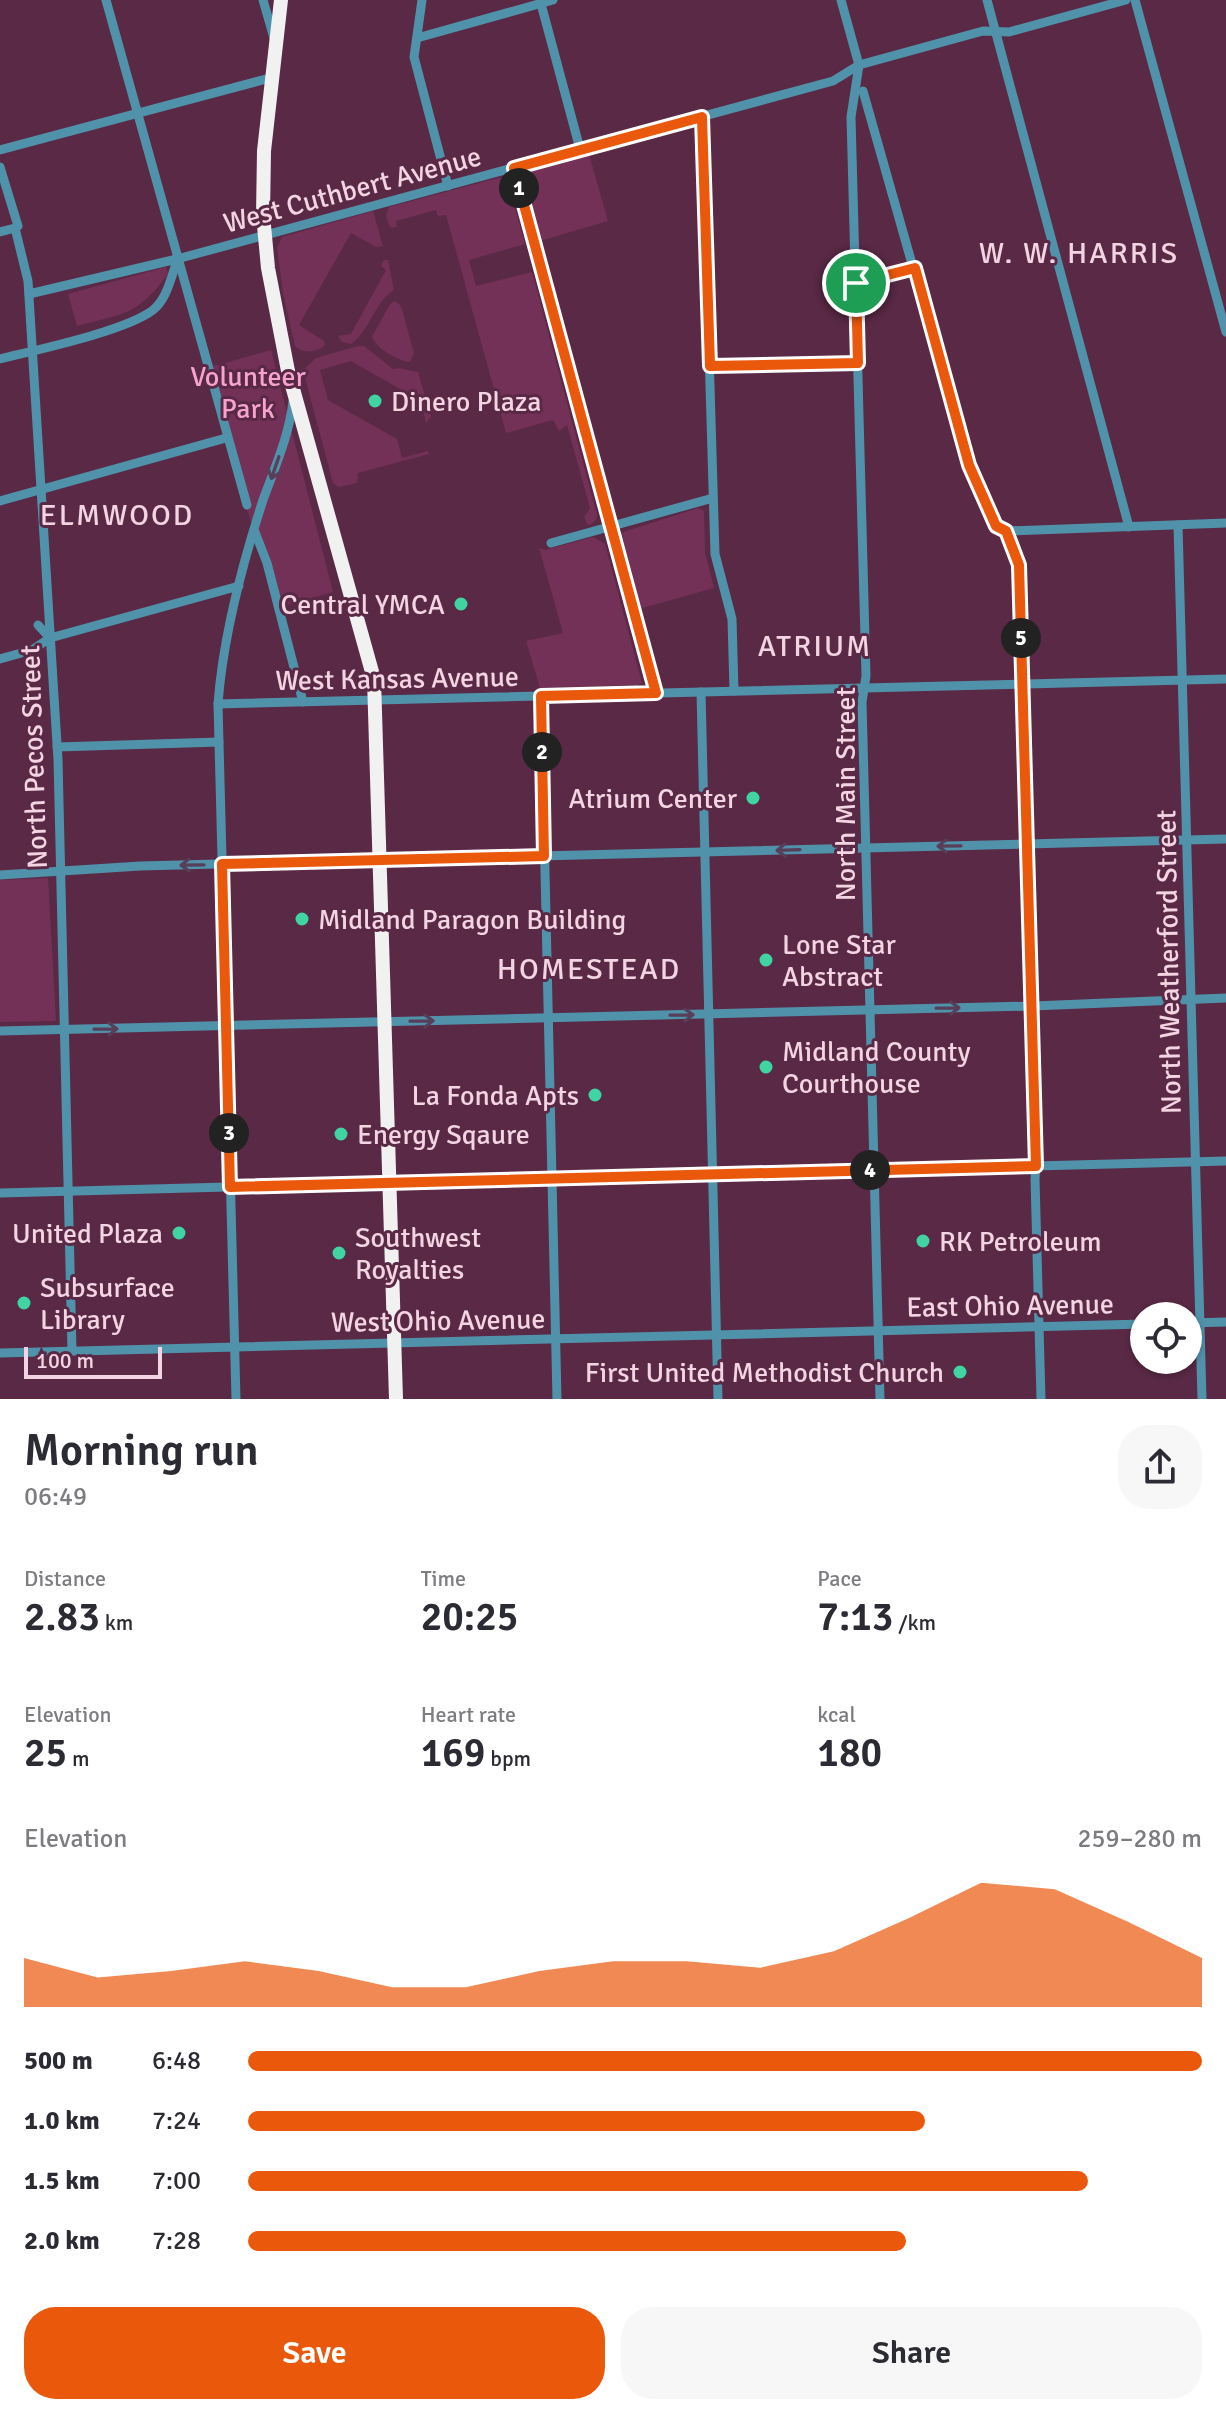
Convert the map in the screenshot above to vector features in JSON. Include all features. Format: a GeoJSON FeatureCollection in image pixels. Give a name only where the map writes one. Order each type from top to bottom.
{"type":"FeatureCollection","features":[{"type":"Feature","properties":{"kind":"highway"},"geometry":{"type":"LineString","coordinates":[[281,0],[264,151],[264,235],[271,289],[294,393],[374,679],[396,1399]]}},
{"type":"Feature","properties":{"kind":"street"},"geometry":{"type":"LineString","coordinates":[[106,0],[247,505]]}},
{"type":"Feature","properties":{"kind":"street"},"geometry":{"type":"LineString","coordinates":[[263,0],[274,42]]}},
{"type":"Feature","properties":{"kind":"street"},"geometry":{"type":"LineString","coordinates":[[422,0],[414,57],[448,186]]}},
{"type":"Feature","properties":{"kind":"street"},"geometry":{"type":"LineString","coordinates":[[417,38],[553,0]]}},
{"type":"Feature","properties":{"kind":"street","name":"North Main Street"},"geometry":{"type":"LineString","coordinates":[[841,0],[859,65],[851,117],[880,1399]]}},
{"type":"Feature","properties":{"kind":"street"},"geometry":{"type":"LineString","coordinates":[[987,0],[1129,527]]}},
{"type":"Feature","properties":{"kind":"street","name":"West Cuthbert Avenue"},"geometry":{"type":"LineString","coordinates":[[29,294],[177,259],[833,81],[859,65],[983,31],[1009,32],[1126,0]]}},
{"type":"Feature","properties":{"kind":"street"},"geometry":{"type":"LineString","coordinates":[[1135,0],[1226,332]]}},
{"type":"Feature","properties":{"kind":"street"},"geometry":{"type":"LineString","coordinates":[[540,2],[580,149]]}},
{"type":"Feature","properties":{"kind":"street"},"geometry":{"type":"LineString","coordinates":[[0,150],[270,78]]}},
{"type":"Feature","properties":{"kind":"street"},"geometry":{"type":"LineString","coordinates":[[863,91],[969,465],[996,526],[1006,531],[1226,523]]}},
{"type":"Feature","properties":{"kind":"street"},"geometry":{"type":"LineString","coordinates":[[702,117],[715,554],[732,619],[734,691]]}},
{"type":"Feature","properties":{"kind":"street","name":"North Pecos Street"},"geometry":{"type":"LineString","coordinates":[[0,167],[18,226],[15,228],[29,294],[57,747],[72,1351]]}},
{"type":"Feature","properties":{"kind":"street"},"geometry":{"type":"LineString","coordinates":[[514,168],[656,693]]}},
{"type":"Feature","properties":{"kind":"street"},"geometry":{"type":"LineString","coordinates":[[0,232],[15,228]]}},
{"type":"Feature","properties":{"kind":"street"},"geometry":{"type":"LineString","coordinates":[[0,359],[115,328],[153,310],[167,289],[177,259]]}},
{"type":"Feature","properties":{"kind":"street"},"geometry":{"type":"LineString","coordinates":[[856,283],[915,268]]}},
{"type":"Feature","properties":{"kind":"street"},"geometry":{"type":"LineString","coordinates":[[710,366],[858,363]]}},
{"type":"Feature","properties":{"kind":"street"},"geometry":{"type":"LineString","coordinates":[[236,1399],[218,704],[226,644],[239,586],[290,424],[294,393]]}},
{"type":"Feature","properties":{"kind":"street"},"geometry":{"type":"LineString","coordinates":[[0,501],[226,438]]}},
{"type":"Feature","properties":{"kind":"street"},"geometry":{"type":"LineString","coordinates":[[551,543],[713,498]]}},
{"type":"Feature","properties":{"kind":"street","name":"North Weatherford Street"},"geometry":{"type":"LineString","coordinates":[[1178,525],[1195,1162],[1194,1302]]}},
{"type":"Feature","properties":{"kind":"street"},"geometry":{"type":"LineString","coordinates":[[254,531],[267,563],[303,702]]}},
{"type":"Feature","properties":{"kind":"street"},"geometry":{"type":"LineString","coordinates":[[1006,531],[1019,565],[1041,1399]]}},
{"type":"Feature","properties":{"kind":"street"},"geometry":{"type":"LineString","coordinates":[[0,659],[32,650],[50,638],[239,586]]}},
{"type":"Feature","properties":{"kind":"street"},"geometry":{"type":"LineString","coordinates":[[38,625],[50,638]]}},
{"type":"Feature","properties":{"kind":"street","name":"West Kansas Avenue"},"geometry":{"type":"LineString","coordinates":[[218,704],[1226,679]]}},
{"type":"Feature","properties":{"kind":"street"},"geometry":{"type":"LineString","coordinates":[[701,692],[718,1399]]}},
{"type":"Feature","properties":{"kind":"street"},"geometry":{"type":"LineString","coordinates":[[541,696],[557,1399]]}},
{"type":"Feature","properties":{"kind":"street"},"geometry":{"type":"LineString","coordinates":[[57,747],[219,742]]}},
{"type":"Feature","properties":{"kind":"street"},"geometry":{"type":"LineString","coordinates":[[0,875],[222,864],[1226,839]]}},
{"type":"Feature","properties":{"kind":"street"},"geometry":{"type":"LineString","coordinates":[[0,1031],[1033,1006],[1226,998]]}},
{"type":"Feature","properties":{"kind":"street"},"geometry":{"type":"LineString","coordinates":[[0,1193],[1226,1161]]}},
{"type":"Feature","properties":{"kind":"street"},"geometry":{"type":"LineString","coordinates":[[1202,1323],[1226,1322]]}},
{"type":"Feature","properties":{"kind":"street","name":"East Ohio Avenue"},"geometry":{"type":"LineString","coordinates":[[878,1330],[1130,1324]]}},
{"type":"Feature","properties":{"kind":"street","name":"West Ohio Avenue"},"geometry":{"type":"LineString","coordinates":[[0,1353],[878,1330]]}},
{"type":"Feature","properties":{"kind":"street","name":"North Weatherford Street"},"geometry":{"type":"LineString","coordinates":[[1199,1374],[1202,1399]]}},
{"type":"Feature","properties":{"kind":"green space"},"geometry":{"type":"Polygon","coordinates":[[[589,154],[608,221],[540,241],[523,174],[589,154]]]}},
{"type":"Feature","properties":{"kind":"green space"},"geometry":{"type":"Polygon","coordinates":[[[498,178],[508,183],[525,244],[469,260],[476,286],[532,272],[597,515],[590,525],[584,517],[590,508],[567,425],[559,431],[553,420],[506,433],[446,215],[438,216],[436,210],[396,221],[397,226],[393,228],[389,226],[386,215],[389,207],[498,178]]]}},
{"type":"Feature","properties":{"kind":"green space"},"geometry":{"type":"Polygon","coordinates":[[[373,211],[383,246],[376,247],[351,233],[299,325],[324,341],[325,345],[310,352],[298,349],[283,293],[277,248],[282,237],[373,211]]]}},
{"type":"Feature","properties":{"kind":"green space"},"geometry":{"type":"Polygon","coordinates":[[[384,260],[388,260],[394,290],[387,295],[358,338],[351,344],[342,342],[338,336],[351,334],[386,270],[381,266],[384,260]]]}},
{"type":"Feature","properties":{"kind":"green space"},"geometry":{"type":"Polygon","coordinates":[[[166,267],[168,274],[157,288],[129,311],[77,326],[68,294],[166,267]]]}},
{"type":"Feature","properties":{"kind":"green space"},"geometry":{"type":"Polygon","coordinates":[[[395,301],[401,306],[414,353],[410,362],[388,354],[372,337],[390,304],[395,301]]]}},
{"type":"Feature","properties":{"kind":"green space"},"geometry":{"type":"Polygon","coordinates":[[[364,346],[393,369],[418,372],[431,416],[426,423],[421,401],[351,361],[320,370],[328,400],[397,439],[402,458],[428,451],[429,454],[358,473],[357,483],[339,487],[333,483],[303,370],[316,358],[364,346]]]}},
{"type":"Feature","properties":{"kind":"green space","name":"Volunteer Park"},"geometry":{"type":"Polygon","coordinates":[[[271,350],[333,592],[276,608],[206,368],[271,350]]]}},
{"type":"Feature","properties":{"kind":"green space"},"geometry":{"type":"Polygon","coordinates":[[[698,508],[704,511],[705,553],[714,588],[639,609],[620,533],[698,508]]]}},
{"type":"Feature","properties":{"kind":"green space"},"geometry":{"type":"Polygon","coordinates":[[[593,537],[605,544],[642,683],[540,688],[526,641],[563,633],[539,548],[545,550],[593,537]]]}},
{"type":"Feature","properties":{"kind":"green space"},"geometry":{"type":"Polygon","coordinates":[[[48,878],[56,1021],[0,1022],[0,880],[48,878]]]}},
{"type":"Feature","properties":{"kind":"place","name":"Dinero Plaza"},"geometry":{"type":"Point","coordinates":[375,401]}},
{"type":"Feature","properties":{"kind":"place","name":"Central YMCA"},"geometry":{"type":"Point","coordinates":[461,604]}},
{"type":"Feature","properties":{"kind":"place","name":"Atrium Center"},"geometry":{"type":"Point","coordinates":[753,798]}},
{"type":"Feature","properties":{"kind":"place","name":"Midland Paragon Building"},"geometry":{"type":"Point","coordinates":[302,919]}},
{"type":"Feature","properties":{"kind":"place","name":"Lone Star Abstract"},"geometry":{"type":"Point","coordinates":[766,960]}},
{"type":"Feature","properties":{"kind":"place","name":"Midland County Courthouse"},"geometry":{"type":"Point","coordinates":[766,1067]}},
{"type":"Feature","properties":{"kind":"place","name":"La Fonda Apts"},"geometry":{"type":"Point","coordinates":[595,1095]}},
{"type":"Feature","properties":{"kind":"place","name":"Energy Sqaure"},"geometry":{"type":"Point","coordinates":[341,1134]}},
{"type":"Feature","properties":{"kind":"place","name":"United Plaza"},"geometry":{"type":"Point","coordinates":[179,1233]}},
{"type":"Feature","properties":{"kind":"place","name":"RK Petroleum"},"geometry":{"type":"Point","coordinates":[923,1241]}},
{"type":"Feature","properties":{"kind":"place","name":"Southwest Royalties"},"geometry":{"type":"Point","coordinates":[339,1253]}},
{"type":"Feature","properties":{"kind":"place","name":"Subsurface Library"},"geometry":{"type":"Point","coordinates":[24,1303]}},
{"type":"Feature","properties":{"kind":"place","name":"First United Methodist Church"},"geometry":{"type":"Point","coordinates":[960,1372]}},
{"type":"Feature","properties":{"kind":"district","name":"W. W. HARRIS"},"geometry":{"type":"Point","coordinates":[1079,253]}},
{"type":"Feature","properties":{"kind":"district","name":"ELMWOOD"},"geometry":{"type":"Point","coordinates":[117,515]}},
{"type":"Feature","properties":{"kind":"district","name":"ATRIUM"},"geometry":{"type":"Point","coordinates":[815,646]}},
{"type":"Feature","properties":{"kind":"district","name":"HOMESTEAD"},"geometry":{"type":"Point","coordinates":[589,969]}},
{"type":"Feature","properties":{"kind":"route"},"geometry":{"type":"LineString","coordinates":[[702,117],[710,366],[858,363],[856,283],[915,268],[969,465],[996,526],[1006,531],[1019,565],[1036,1166],[230,1187],[222,864],[544,856],[541,696],[656,693],[514,168],[702,117]]}}]}
